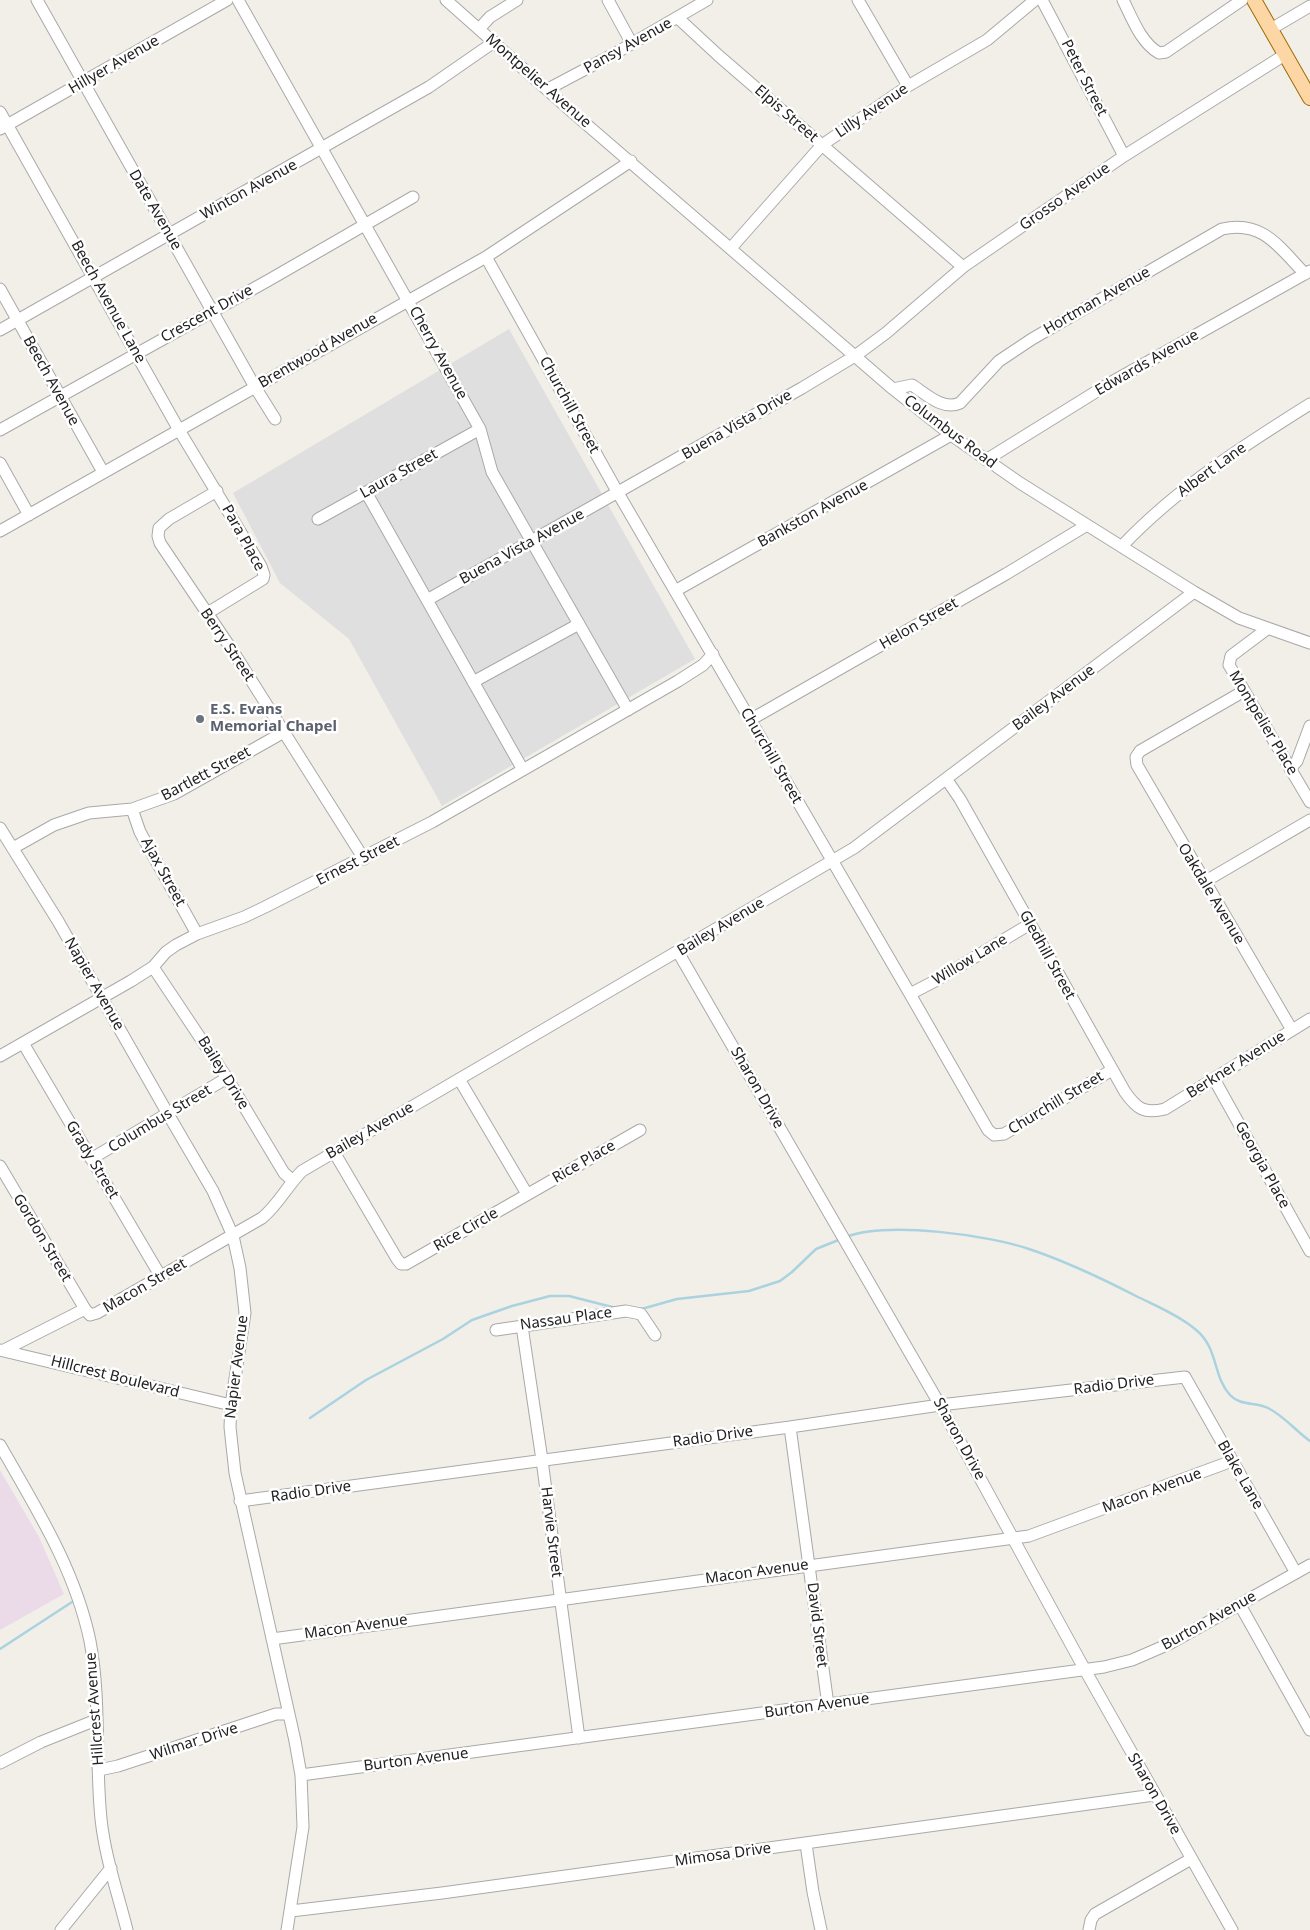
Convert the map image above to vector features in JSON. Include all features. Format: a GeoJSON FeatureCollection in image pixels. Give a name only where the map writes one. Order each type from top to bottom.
{"type":"FeatureCollection","features":[{"type":"Feature","properties":{"kind":"main road"},"geometry":{"type":"LineString","coordinates":[[1254,0],[1310,98]]}},
{"type":"Feature","properties":{"kind":"street","name":"Date Avenue"},"geometry":{"type":"LineString","coordinates":[[37,0],[255,387],[275,419]]}},
{"type":"Feature","properties":{"kind":"street","name":"Hillyer Avenue"},"geometry":{"type":"LineString","coordinates":[[4,127],[227,0]]}},
{"type":"Feature","properties":{"kind":"street","name":"Cherry Avenue"},"geometry":{"type":"LineString","coordinates":[[238,0],[480,429],[492,472],[628,710]]}},
{"type":"Feature","properties":{"kind":"street","name":"Montpelier Avenue"},"geometry":{"type":"LineString","coordinates":[[446,0],[571,111],[631,161]]}},
{"type":"Feature","properties":{"kind":"street"},"geometry":{"type":"LineString","coordinates":[[479,29],[490,17],[517,0]]}},
{"type":"Feature","properties":{"kind":"street"},"geometry":{"type":"LineString","coordinates":[[608,0],[632,44]]}},
{"type":"Feature","properties":{"kind":"street","name":"Pansy Avenue"},"geometry":{"type":"LineString","coordinates":[[548,89],[632,44],[707,0]]}},
{"type":"Feature","properties":{"kind":"street"},"geometry":{"type":"LineString","coordinates":[[858,0],[908,86]]}},
{"type":"Feature","properties":{"kind":"street","name":"Lilly Avenue"},"geometry":{"type":"LineString","coordinates":[[731,248],[822,145],[908,86],[987,40],[1036,0]]}},
{"type":"Feature","properties":{"kind":"street","name":"Peter Street"},"geometry":{"type":"LineString","coordinates":[[1042,0],[1124,156]]}},
{"type":"Feature","properties":{"kind":"street"},"geometry":{"type":"LineString","coordinates":[[1123,0],[1139,32],[1154,50],[1159,53],[1166,52],[1242,0]]}},
{"type":"Feature","properties":{"kind":"street"},"geometry":{"type":"LineString","coordinates":[[1271,29],[1310,6]]}},
{"type":"Feature","properties":{"kind":"street","name":"Elpis Street"},"geometry":{"type":"LineString","coordinates":[[678,18],[964,267]]}},
{"type":"Feature","properties":{"kind":"street","name":"Winton Avenue"},"geometry":{"type":"LineString","coordinates":[[0,330],[322,149],[429,86],[494,42]]}},
{"type":"Feature","properties":{"kind":"street","name":"Grosso Avenue"},"geometry":{"type":"LineString","coordinates":[[855,356],[886,333],[964,267],[1124,156],[1286,54]]}},
{"type":"Feature","properties":{"kind":"street","name":"Beech Avenue Lane"},"geometry":{"type":"LineString","coordinates":[[0,112],[4,127],[94,277],[179,430],[216,491]]}},
{"type":"Feature","properties":{"kind":"street","name":"Columbus Road"},"geometry":{"type":"LineString","coordinates":[[631,161],[855,356],[951,435],[986,460],[1194,592],[1239,618],[1310,644]]}},
{"type":"Feature","properties":{"kind":"street","name":"Brentwood Avenue"},"geometry":{"type":"LineString","coordinates":[[0,531],[486,257],[631,161]]}},
{"type":"Feature","properties":{"kind":"street","name":"Crescent Drive"},"geometry":{"type":"LineString","coordinates":[[0,430],[413,197]]}},
{"type":"Feature","properties":{"kind":"street","name":"Hortman Avenue"},"geometry":{"type":"LineString","coordinates":[[893,388],[912,385],[946,406],[960,403],[999,360],[1032,339],[1222,230],[1235,226],[1259,230],[1308,272]]}},
{"type":"Feature","properties":{"kind":"street","name":"Churchill Street"},"geometry":{"type":"LineString","coordinates":[[486,257],[618,493],[988,1130],[994,1135],[1004,1134],[1112,1070]]}},
{"type":"Feature","properties":{"kind":"street","name":"Edwards Avenue"},"geometry":{"type":"LineString","coordinates":[[986,460],[1000,449],[1110,383],[1308,272]]}},
{"type":"Feature","properties":{"kind":"street","name":"Beech Avenue"},"geometry":{"type":"LineString","coordinates":[[0,289],[103,472]]}},
{"type":"Feature","properties":{"kind":"street","name":"Buena Vista Drive"},"geometry":{"type":"LineString","coordinates":[[618,493],[855,356]]}},
{"type":"Feature","properties":{"kind":"street","name":"Albert Lane"},"geometry":{"type":"LineString","coordinates":[[1122,546],[1141,526],[1188,485],[1250,442],[1310,404]]}},
{"type":"Feature","properties":{"kind":"street","name":"Laura Street"},"geometry":{"type":"LineString","coordinates":[[318,519],[480,429]]}},
{"type":"Feature","properties":{"kind":"street","name":"Bankston Avenue"},"geometry":{"type":"LineString","coordinates":[[675,591],[951,435]]}},
{"type":"Feature","properties":{"kind":"street"},"geometry":{"type":"LineString","coordinates":[[0,463],[29,515]]}},
{"type":"Feature","properties":{"kind":"street","name":"Berry Street"},"geometry":{"type":"LineString","coordinates":[[216,491],[170,519],[159,528],[160,543],[234,653],[364,859]]}},
{"type":"Feature","properties":{"kind":"street","name":"Para Place"},"geometry":{"type":"LineString","coordinates":[[206,614],[255,586],[263,579],[264,575],[261,566],[216,491]]}},
{"type":"Feature","properties":{"kind":"street"},"geometry":{"type":"LineString","coordinates":[[366,492],[523,770]]}},
{"type":"Feature","properties":{"kind":"street","name":"Buena Vista Avenue"},"geometry":{"type":"LineString","coordinates":[[427,600],[618,493]]}},
{"type":"Feature","properties":{"kind":"street","name":"Helon Street"},"geometry":{"type":"LineString","coordinates":[[750,720],[1006,574],[1087,525]]}},
{"type":"Feature","properties":{"kind":"street","name":"Bailey Avenue"},"geometry":{"type":"LineString","coordinates":[[233,1236],[269,1212],[292,1180],[302,1171],[854,848],[947,780],[1194,592]]}},
{"type":"Feature","properties":{"kind":"street"},"geometry":{"type":"LineString","coordinates":[[473,682],[579,624]]}},
{"type":"Feature","properties":{"kind":"street","name":"Montpelier Place"},"geometry":{"type":"LineString","coordinates":[[1267,629],[1230,659],[1230,669],[1310,802]]}},
{"type":"Feature","properties":{"kind":"street","name":"Ernest Street"},"geometry":{"type":"LineString","coordinates":[[0,1056],[132,981],[153,967],[166,952],[197,934],[251,914],[364,859],[628,710],[703,665],[712,654]]}},
{"type":"Feature","properties":{"kind":"street","name":"Oakdale Avenue"},"geometry":{"type":"LineString","coordinates":[[1244,691],[1156,741],[1140,751],[1136,757],[1138,768],[1292,1030]]}},
{"type":"Feature","properties":{"kind":"street"},"geometry":{"type":"LineString","coordinates":[[1290,769],[1297,761],[1310,726]]}},
{"type":"Feature","properties":{"kind":"street","name":"Bartlett Street"},"geometry":{"type":"LineString","coordinates":[[13,848],[54,825],[89,813],[132,809],[174,794],[284,732]]}},
{"type":"Feature","properties":{"kind":"street","name":"Gledhill Street"},"geometry":{"type":"LineString","coordinates":[[947,780],[1125,1092],[1137,1107],[1153,1112],[1161,1110]]}},
{"type":"Feature","properties":{"kind":"street","name":"Ajax Street"},"geometry":{"type":"LineString","coordinates":[[132,809],[140,832],[197,934]]}},
{"type":"Feature","properties":{"kind":"street"},"geometry":{"type":"LineString","coordinates":[[1204,882],[1310,820]]}},
{"type":"Feature","properties":{"kind":"street","name":"Napier Avenue"},"geometry":{"type":"LineString","coordinates":[[0,828],[58,921],[213,1191],[233,1236],[240,1268],[245,1313],[231,1405],[230,1428],[235,1473],[301,1775],[303,1836],[287,1930]]}},
{"type":"Feature","properties":{"kind":"street","name":"Willow Lane"},"geometry":{"type":"LineString","coordinates":[[910,994],[1030,924]]}},
{"type":"Feature","properties":{"kind":"street","name":"Sharon Drive"},"geometry":{"type":"LineString","coordinates":[[678,952],[940,1405],[1154,1795],[1232,1930]]}},
{"type":"Feature","properties":{"kind":"street","name":"Bailey Drive"},"geometry":{"type":"LineString","coordinates":[[153,967],[228,1078],[284,1173],[292,1180]]}},
{"type":"Feature","properties":{"kind":"street","name":"Berkner Avenue"},"geometry":{"type":"LineString","coordinates":[[1161,1110],[1214,1080],[1310,1019]]}},
{"type":"Feature","properties":{"kind":"street","name":"Grady Street"},"geometry":{"type":"LineString","coordinates":[[23,1043],[161,1277]]}},
{"type":"Feature","properties":{"kind":"street","name":"Columbus Street"},"geometry":{"type":"LineString","coordinates":[[91,1159],[228,1078]]}},
{"type":"Feature","properties":{"kind":"street"},"geometry":{"type":"LineString","coordinates":[[459,1079],[527,1194]]}},
{"type":"Feature","properties":{"kind":"street","name":"Georgia Place"},"geometry":{"type":"LineString","coordinates":[[1214,1080],[1310,1251]]}},
{"type":"Feature","properties":{"kind":"street","name":"Rice Place"},"geometry":{"type":"LineString","coordinates":[[527,1194],[640,1130]]}},
{"type":"Feature","properties":{"kind":"street","name":"Rice Circle"},"geometry":{"type":"LineString","coordinates":[[334,1152],[401,1264],[406,1264],[418,1258],[527,1194]]}},
{"type":"Feature","properties":{"kind":"street","name":"Gordon Street"},"geometry":{"type":"LineString","coordinates":[[0,1166],[85,1309]]}},
{"type":"Feature","properties":{"kind":"street","name":"Macon Street"},"geometry":{"type":"LineString","coordinates":[[2,1350],[85,1309],[90,1315],[98,1313],[233,1236]]}},
{"type":"Feature","properties":{"kind":"street","name":"Nassau Place"},"geometry":{"type":"LineString","coordinates":[[496,1330],[626,1311],[641,1314],[655,1335]]}},
{"type":"Feature","properties":{"kind":"street","name":"Harvie Street"},"geometry":{"type":"LineString","coordinates":[[522,1326],[579,1738]]}},
{"type":"Feature","properties":{"kind":"street","name":"Hillcrest Boulevard"},"geometry":{"type":"LineString","coordinates":[[2,1350],[231,1405]]}},
{"type":"Feature","properties":{"kind":"street","name":"Radio Drive"},"geometry":{"type":"LineString","coordinates":[[240,1501],[940,1405],[1185,1377]]}},
{"type":"Feature","properties":{"kind":"street","name":"Blake Lane"},"geometry":{"type":"LineString","coordinates":[[1185,1377],[1296,1573]]}},
{"type":"Feature","properties":{"kind":"street","name":"David Street"},"geometry":{"type":"LineString","coordinates":[[790,1427],[828,1705]]}},
{"type":"Feature","properties":{"kind":"street","name":"Hillcrest Avenue"},"geometry":{"type":"LineString","coordinates":[[0,1445],[57,1547],[76,1591],[90,1642],[95,1684],[101,1820],[127,1930]]}},
{"type":"Feature","properties":{"kind":"street","name":"Macon Avenue"},"geometry":{"type":"LineString","coordinates":[[272,1639],[1029,1536],[1232,1461]]}},
{"type":"Feature","properties":{"kind":"street","name":"Burton Avenue"},"geometry":{"type":"LineString","coordinates":[[301,1775],[1113,1665],[1148,1654],[1310,1565]]}},
{"type":"Feature","properties":{"kind":"street"},"geometry":{"type":"LineString","coordinates":[[1240,1605],[1310,1730]]}},
{"type":"Feature","properties":{"kind":"street","name":"Wilmar Drive"},"geometry":{"type":"LineString","coordinates":[[99,1770],[118,1766],[276,1714],[289,1714]]}},
{"type":"Feature","properties":{"kind":"street"},"geometry":{"type":"LineString","coordinates":[[0,1763],[42,1742],[96,1720]]}},
{"type":"Feature","properties":{"kind":"street","name":"Mimosa Drive"},"geometry":{"type":"LineString","coordinates":[[291,1911],[442,1893],[1154,1795]]}},
{"type":"Feature","properties":{"kind":"street"},"geometry":{"type":"LineString","coordinates":[[806,1844],[812,1892],[821,1930]]}},
{"type":"Feature","properties":{"kind":"street"},"geometry":{"type":"LineString","coordinates":[[1089,1930],[1091,1920],[1100,1911],[1191,1858]]}},
{"type":"Feature","properties":{"kind":"street"},"geometry":{"type":"LineString","coordinates":[[60,1930],[112,1868]]}},
{"type":"Feature","properties":{"kind":"shaded area"},"geometry":{"type":"Polygon","coordinates":[[[509,329],[695,659],[442,806],[349,639],[280,583],[233,493],[509,329]]]}},
{"type":"Feature","properties":{"kind":"shaded area"},"geometry":{"type":"Polygon","coordinates":[[[0,1470],[39,1537],[64,1594],[0,1630],[0,1470]]]}},
{"type":"Feature","properties":{"kind":"waterway"},"geometry":{"type":"LineString","coordinates":[[846,1237],[864,1232],[887,1230],[912,1230],[966,1235],[1014,1244],[1085,1271],[1167,1311],[1195,1329],[1203,1336],[1208,1345],[1220,1379],[1230,1395],[1238,1401],[1263,1406],[1274,1411],[1310,1441]]}},
{"type":"Feature","properties":{"kind":"waterway"},"geometry":{"type":"LineString","coordinates":[[639,1309],[677,1299],[749,1291],[780,1281],[816,1249],[841,1239]]}},
{"type":"Feature","properties":{"kind":"waterway"},"geometry":{"type":"LineString","coordinates":[[310,1418],[366,1380],[443,1339],[472,1320],[512,1306],[550,1296],[569,1296],[616,1308]]}},
{"type":"Feature","properties":{"kind":"waterway"},"geometry":{"type":"LineString","coordinates":[[0,1649],[72,1602]]}},
{"type":"Feature","properties":{"kind":"place","name":"E.S. Evans Memorial Chapel"},"geometry":{"type":"Point","coordinates":[200,719]}}]}
